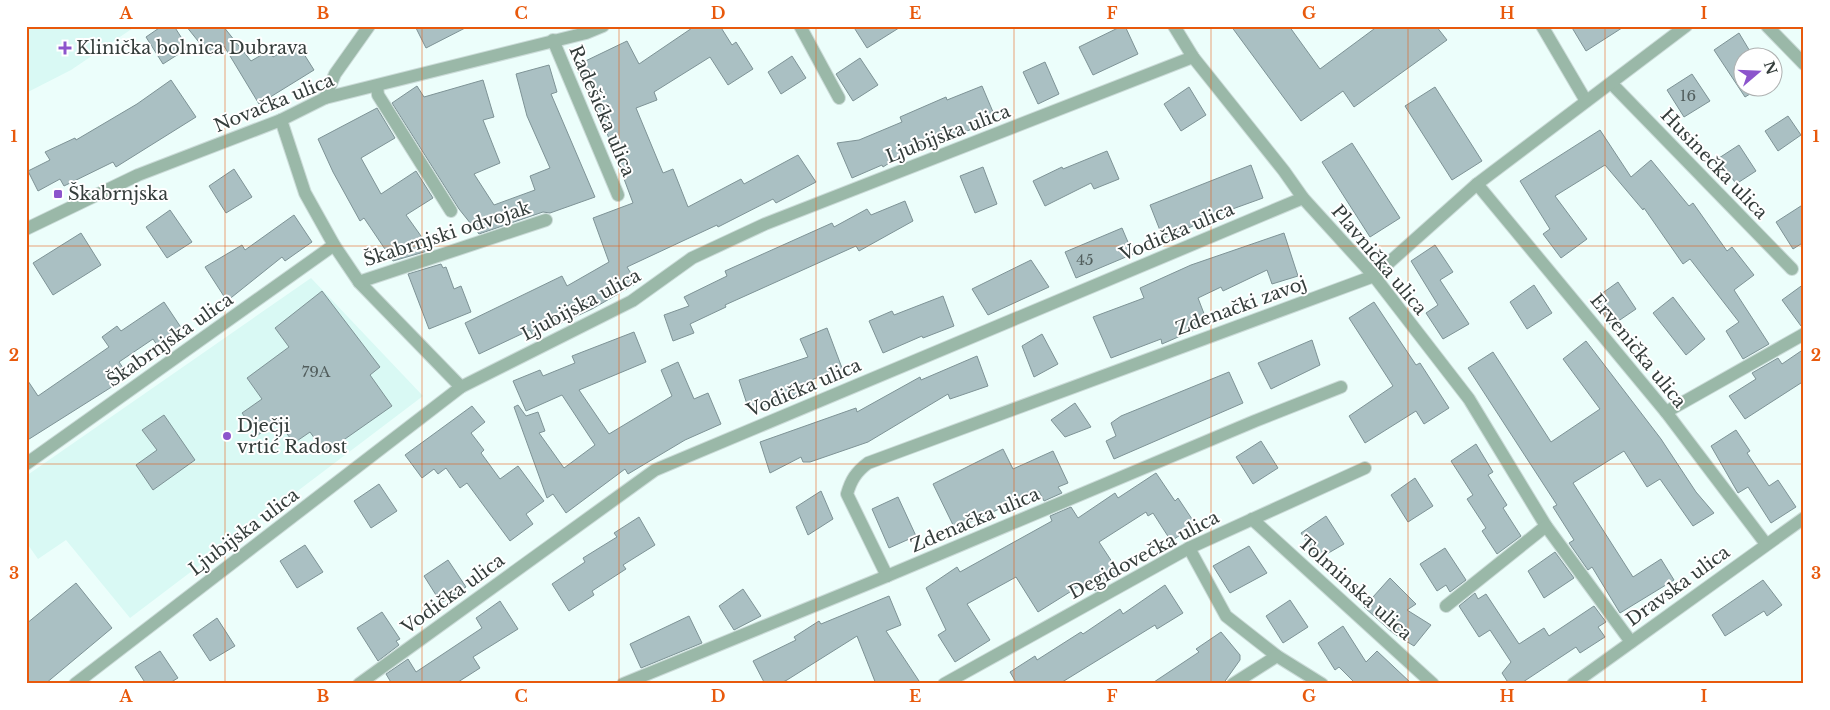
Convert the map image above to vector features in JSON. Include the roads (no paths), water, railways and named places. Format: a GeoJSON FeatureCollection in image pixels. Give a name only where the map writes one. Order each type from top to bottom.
{"type":"FeatureCollection","features":[{"type":"Feature","properties":{"kind":"street"},"geometry":{"type":"LineString","coordinates":[[325,98],[335,74],[369,26]]}},
{"type":"Feature","properties":{"kind":"street","name":"Novačka ulica"},"geometry":{"type":"LineString","coordinates":[[26,229],[138,175],[281,120],[325,98],[603,26]]}},
{"type":"Feature","properties":{"kind":"street"},"geometry":{"type":"LineString","coordinates":[[800,26],[839,98]]}},
{"type":"Feature","properties":{"kind":"street","name":"Plavnička ulica"},"geometry":{"type":"LineString","coordinates":[[1174,26],[1193,57],[1303,198],[1374,276],[1469,399],[1546,526],[1631,642]]}},
{"type":"Feature","properties":{"kind":"street"},"geometry":{"type":"LineString","coordinates":[[1542,26],[1586,101]]}},
{"type":"Feature","properties":{"kind":"street","name":"Zdenački zavoj"},"geometry":{"type":"LineString","coordinates":[[887,576],[847,494],[858,471],[868,463],[1374,276],[1477,184],[1686,26]]}},
{"type":"Feature","properties":{"kind":"street"},"geometry":{"type":"LineString","coordinates":[[1766,26],[1804,64]]}},
{"type":"Feature","properties":{"kind":"street","name":"Radešićka ulica"},"geometry":{"type":"LineString","coordinates":[[554,40],[618,195]]}},
{"type":"Feature","properties":{"kind":"street","name":"Ljubijska ulica"},"geometry":{"type":"LineString","coordinates":[[75,684],[462,387],[632,301],[692,258],[765,224],[1193,57]]}},
{"type":"Feature","properties":{"kind":"street","name":"Husinečka ulica"},"geometry":{"type":"LineString","coordinates":[[1612,82],[1792,269]]}},
{"type":"Feature","properties":{"kind":"street"},"geometry":{"type":"LineString","coordinates":[[376,86],[378,95],[451,211]]}},
{"type":"Feature","properties":{"kind":"street","name":"Škabrnjski odvojak"},"geometry":{"type":"LineString","coordinates":[[281,120],[292,158],[306,193],[334,245],[359,282],[462,387]]}},
{"type":"Feature","properties":{"kind":"street","name":"Ervenička ulica"},"geometry":{"type":"LineString","coordinates":[[1477,184],[1666,412],[1766,544]]}},
{"type":"Feature","properties":{"kind":"street","name":"Vodička ulica"},"geometry":{"type":"LineString","coordinates":[[359,684],[655,470],[1303,198]]}},
{"type":"Feature","properties":{"kind":"street","name":"Škabrnjski odvojak"},"geometry":{"type":"LineString","coordinates":[[359,282],[546,220]]}},
{"type":"Feature","properties":{"kind":"street","name":"Škabrnjska ulica"},"geometry":{"type":"LineString","coordinates":[[26,464],[334,245]]}},
{"type":"Feature","properties":{"kind":"street"},"geometry":{"type":"LineString","coordinates":[[1666,412],[1804,334]]}},
{"type":"Feature","properties":{"kind":"street","name":"Zdenačka ulica"},"geometry":{"type":"LineString","coordinates":[[623,684],[887,576],[1256,421],[1341,388]]}},
{"type":"Feature","properties":{"kind":"street","name":"Degidovečka ulica"},"geometry":{"type":"LineString","coordinates":[[944,684],[1189,548],[1366,468]]}},
{"type":"Feature","properties":{"kind":"street","name":"Dravska ulica"},"geometry":{"type":"LineString","coordinates":[[1573,684],[1804,518]]}},
{"type":"Feature","properties":{"kind":"street","name":"Tolminska ulica"},"geometry":{"type":"LineString","coordinates":[[1252,519],[1433,684]]}},
{"type":"Feature","properties":{"kind":"street"},"geometry":{"type":"LineString","coordinates":[[1446,606],[1546,526]]}},
{"type":"Feature","properties":{"kind":"street"},"geometry":{"type":"LineString","coordinates":[[1189,548],[1226,616],[1277,656],[1322,684]]}},
{"type":"Feature","properties":{"kind":"street"},"geometry":{"type":"LineString","coordinates":[[1233,684],[1277,656]]}},
{"type":"Feature","properties":{"kind":"place","name":"Klinička bolnica Dubrava"},"geometry":{"type":"Point","coordinates":[65,48]}},
{"type":"Feature","properties":{"kind":"place","name":"Škabrnjska"},"geometry":{"type":"Point","coordinates":[58,194]}},
{"type":"Feature","properties":{"kind":"place","name":"Dječji vrtić Radost"},"geometry":{"type":"Point","coordinates":[227,436]}}]}
